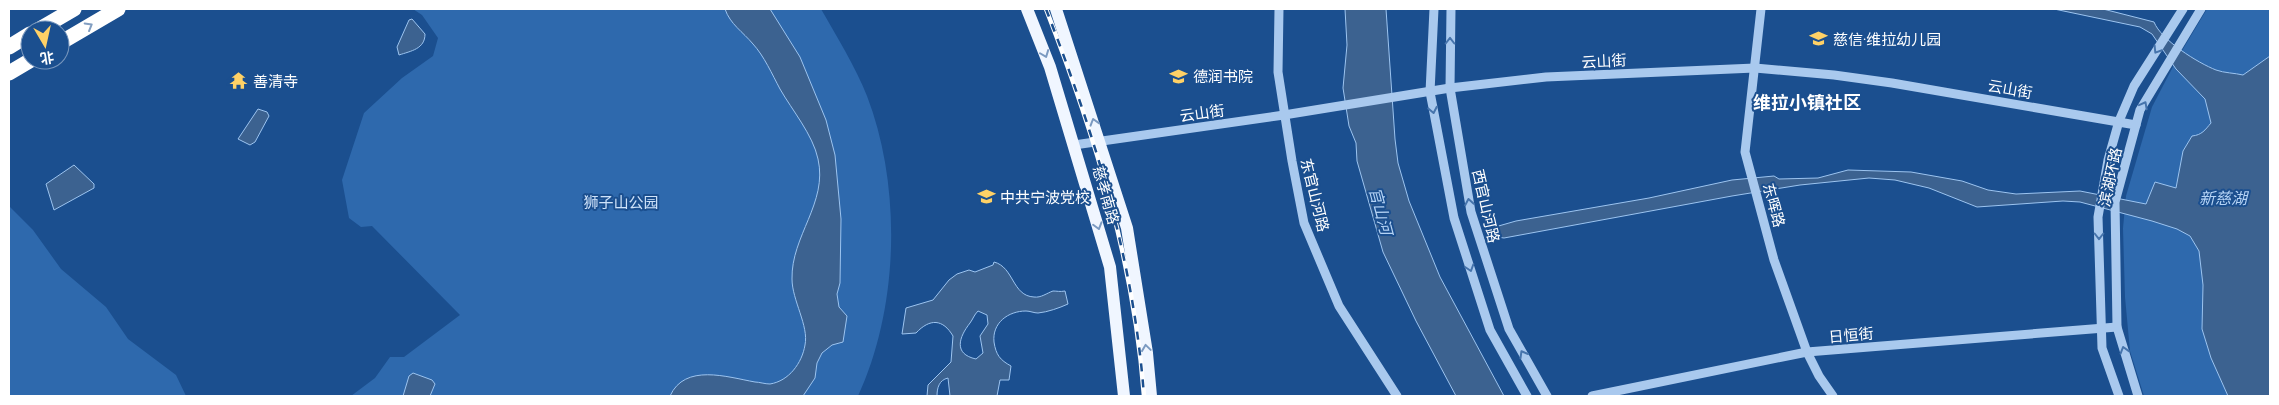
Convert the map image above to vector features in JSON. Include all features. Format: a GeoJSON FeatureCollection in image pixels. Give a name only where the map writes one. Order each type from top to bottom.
{"type":"FeatureCollection","features":[{"type":"Feature","properties":{"kind":"highway"},"geometry":{"type":"LineString","coordinates":[[55,20],[74,9]]}},
{"type":"Feature","properties":{"kind":"highway"},"geometry":{"type":"LineString","coordinates":[[70,37],[118,9]]}},
{"type":"Feature","properties":{"kind":"highway"},"geometry":{"type":"LineString","coordinates":[[9,47],[20,40]]}},
{"type":"Feature","properties":{"kind":"highway"},"geometry":{"type":"LineString","coordinates":[[9,73],[20,66]]}},
{"type":"Feature","properties":{"kind":"main road","name":"慈孝南路"},"geometry":{"type":"LineString","coordinates":[[1027,9],[1050,66],[1110,267],[1124,396]]}},
{"type":"Feature","properties":{"kind":"main road","name":"慈孝南路"},"geometry":{"type":"LineString","coordinates":[[1056,9],[1127,228],[1147,353],[1151,396]]}},
{"type":"Feature","properties":{"kind":"street","name":"东官山河路"},"geometry":{"type":"LineString","coordinates":[[1280,9],[1278,72],[1304,223],[1339,306],[1396,396]]}},
{"type":"Feature","properties":{"kind":"street","name":"西官山河路"},"geometry":{"type":"LineString","coordinates":[[1434,9],[1430,92],[1454,218],[1490,330],[1527,396]]}},
{"type":"Feature","properties":{"kind":"street","name":"西官山河路"},"geometry":{"type":"LineString","coordinates":[[1451,9],[1450,88],[1471,212],[1509,329],[1548,396]]}},
{"type":"Feature","properties":{"kind":"street","name":"东晖路"},"geometry":{"type":"LineString","coordinates":[[1761,9],[1746,152],[1774,260],[1807,352],[1819,376],[1833,396]]}},
{"type":"Feature","properties":{"kind":"street","name":"滨湖环路"},"geometry":{"type":"LineString","coordinates":[[2119,396],[2102,348],[2098,217],[2108,160],[2119,122],[2134,86],[2182,9]]}},
{"type":"Feature","properties":{"kind":"street","name":"滨湖环路"},"geometry":{"type":"LineString","coordinates":[[2138,396],[2117,327],[2115,202],[2140,110],[2200,9]]}},
{"type":"Feature","properties":{"kind":"street","name":"云山街"},"geometry":{"type":"LineString","coordinates":[[1074,145],[1284,115],[1450,88],[1546,77],[1755,68],[1834,75],[1892,83],[2136,125]]}},
{"type":"Feature","properties":{"kind":"street","name":"日恒街"},"geometry":{"type":"LineString","coordinates":[[1592,396],[1807,352],[2117,327]]}},
{"type":"Feature","properties":{"kind":"green space","name":"狮子山公园"},"geometry":{"type":"Polygon","coordinates":[[[413,9],[821,9],[867,96],[878,131],[886,169],[890,208],[891,247],[882,325],[872,362],[858,396],[351,396],[375,378],[390,357],[404,357],[460,315],[372,226],[361,227],[349,218],[342,180],[364,113],[402,78],[433,56],[438,38],[422,15],[413,9]]]}},
{"type":"Feature","properties":{"kind":"green space"},"geometry":{"type":"Polygon","coordinates":[[[2207,9],[2270,9],[2270,396],[2144,396],[2130,351],[2125,297],[2123,228],[2126,196],[2152,107],[2177,59],[2207,9]]]}},
{"type":"Feature","properties":{"kind":"green space"},"geometry":{"type":"Polygon","coordinates":[[[9,206],[33,230],[61,269],[106,307],[128,339],[176,375],[186,396],[9,396],[9,206]]]}},
{"type":"Feature","properties":{"kind":"water"},"geometry":{"type":"Polygon","coordinates":[[[725,9],[770,9],[800,57],[826,120],[835,155],[841,219],[840,283],[837,294],[839,307],[847,316],[843,342],[832,345],[822,353],[817,363],[815,378],[803,396],[670,396],[677,386],[686,379],[696,376],[720,376],[768,384],[777,382],[789,375],[798,364],[806,338],[793,287],[793,263],[818,190],[820,175],[818,159],[812,141],[764,60],[753,44],[733,24],[725,9]]]}},
{"type":"Feature","properties":{"kind":"water","name":"官山河"},"geometry":{"type":"Polygon","coordinates":[[[1345,9],[1386,9],[1395,139],[1398,163],[1409,201],[1440,277],[1504,396],[1456,396],[1416,321],[1383,252],[1357,161],[1356,143],[1349,126],[1343,88],[1347,45],[1345,9]]]}},
{"type":"Feature","properties":{"kind":"water","name":"新慈湖"},"geometry":{"type":"Polygon","coordinates":[[[2054,9],[2103,9],[2154,22],[2164,36],[2181,50],[2208,67],[2222,72],[2243,75],[2270,56],[2270,396],[2228,396],[2211,358],[2202,329],[2203,285],[2199,251],[2190,236],[2177,229],[2152,221],[2080,202],[2063,201],[1977,207],[1929,188],[1895,180],[1869,178],[1800,185],[1504,238],[1497,237],[1495,227],[1516,221],[1649,198],[1732,180],[1774,176],[1779,179],[1818,178],[1848,170],[1911,172],[1962,181],[1988,190],[2016,194],[2080,191],[2146,204],[2155,182],[2176,188],[2183,151],[2192,136],[2201,133],[2211,123],[2205,99],[2176,69],[2152,34],[2140,27],[2054,9]]]}},
{"type":"Feature","properties":{"kind":"water"},"geometry":{"type":"Polygon","coordinates":[[[412,19],[425,34],[423,43],[412,51],[399,55],[397,47],[409,20],[412,19]]]}},
{"type":"Feature","properties":{"kind":"water"},"geometry":{"type":"Polygon","coordinates":[[[258,109],[267,112],[269,116],[255,142],[250,145],[238,139],[258,109]]]}},
{"type":"Feature","properties":{"kind":"water"},"geometry":{"type":"Polygon","coordinates":[[[74,165],[94,184],[94,188],[54,210],[46,184],[74,165]]]}},
{"type":"Feature","properties":{"kind":"water"},"geometry":{"type":"Polygon","coordinates":[[[994,262],[1006,269],[1021,292],[1037,297],[1053,291],[1065,291],[1068,304],[1053,310],[1036,313],[1026,311],[1013,313],[1002,319],[998,324],[994,335],[997,354],[1004,362],[1011,366],[1009,380],[1000,380],[997,396],[950,396],[948,378],[939,385],[937,396],[927,396],[928,385],[951,362],[953,336],[945,326],[936,322],[926,325],[916,333],[902,334],[906,308],[933,300],[949,280],[957,274],[969,270],[975,272],[993,265],[994,262]],[[978,311],[963,334],[960,344],[961,349],[969,357],[976,359],[983,353],[980,336],[988,324],[987,315],[978,311]]]}},
{"type":"Feature","properties":{"kind":"water"},"geometry":{"type":"Polygon","coordinates":[[[413,373],[432,380],[435,384],[430,396],[403,396],[409,376],[413,373]]]}},
{"type":"Feature","properties":{"kind":"railway"},"geometry":{"type":"LineString","coordinates":[[1046,9],[1081,104],[1110,199],[1122,247],[1131,296],[1144,396]]}},
{"type":"Feature","properties":{"kind":"place","name":"慈信·维拉幼儿园"},"geometry":{"type":"Point","coordinates":[1819,39]}},
{"type":"Feature","properties":{"kind":"place","name":"德润书院"},"geometry":{"type":"Point","coordinates":[1179,76]}},
{"type":"Feature","properties":{"kind":"place","name":"善清寺"},"geometry":{"type":"Point","coordinates":[239,81]}},
{"type":"Feature","properties":{"kind":"place","name":"中共宁波党校"},"geometry":{"type":"Point","coordinates":[986,197]}},
{"type":"Feature","properties":{"kind":"district","name":"维拉小镇社区"},"geometry":{"type":"Point","coordinates":[1807,102]}}]}
